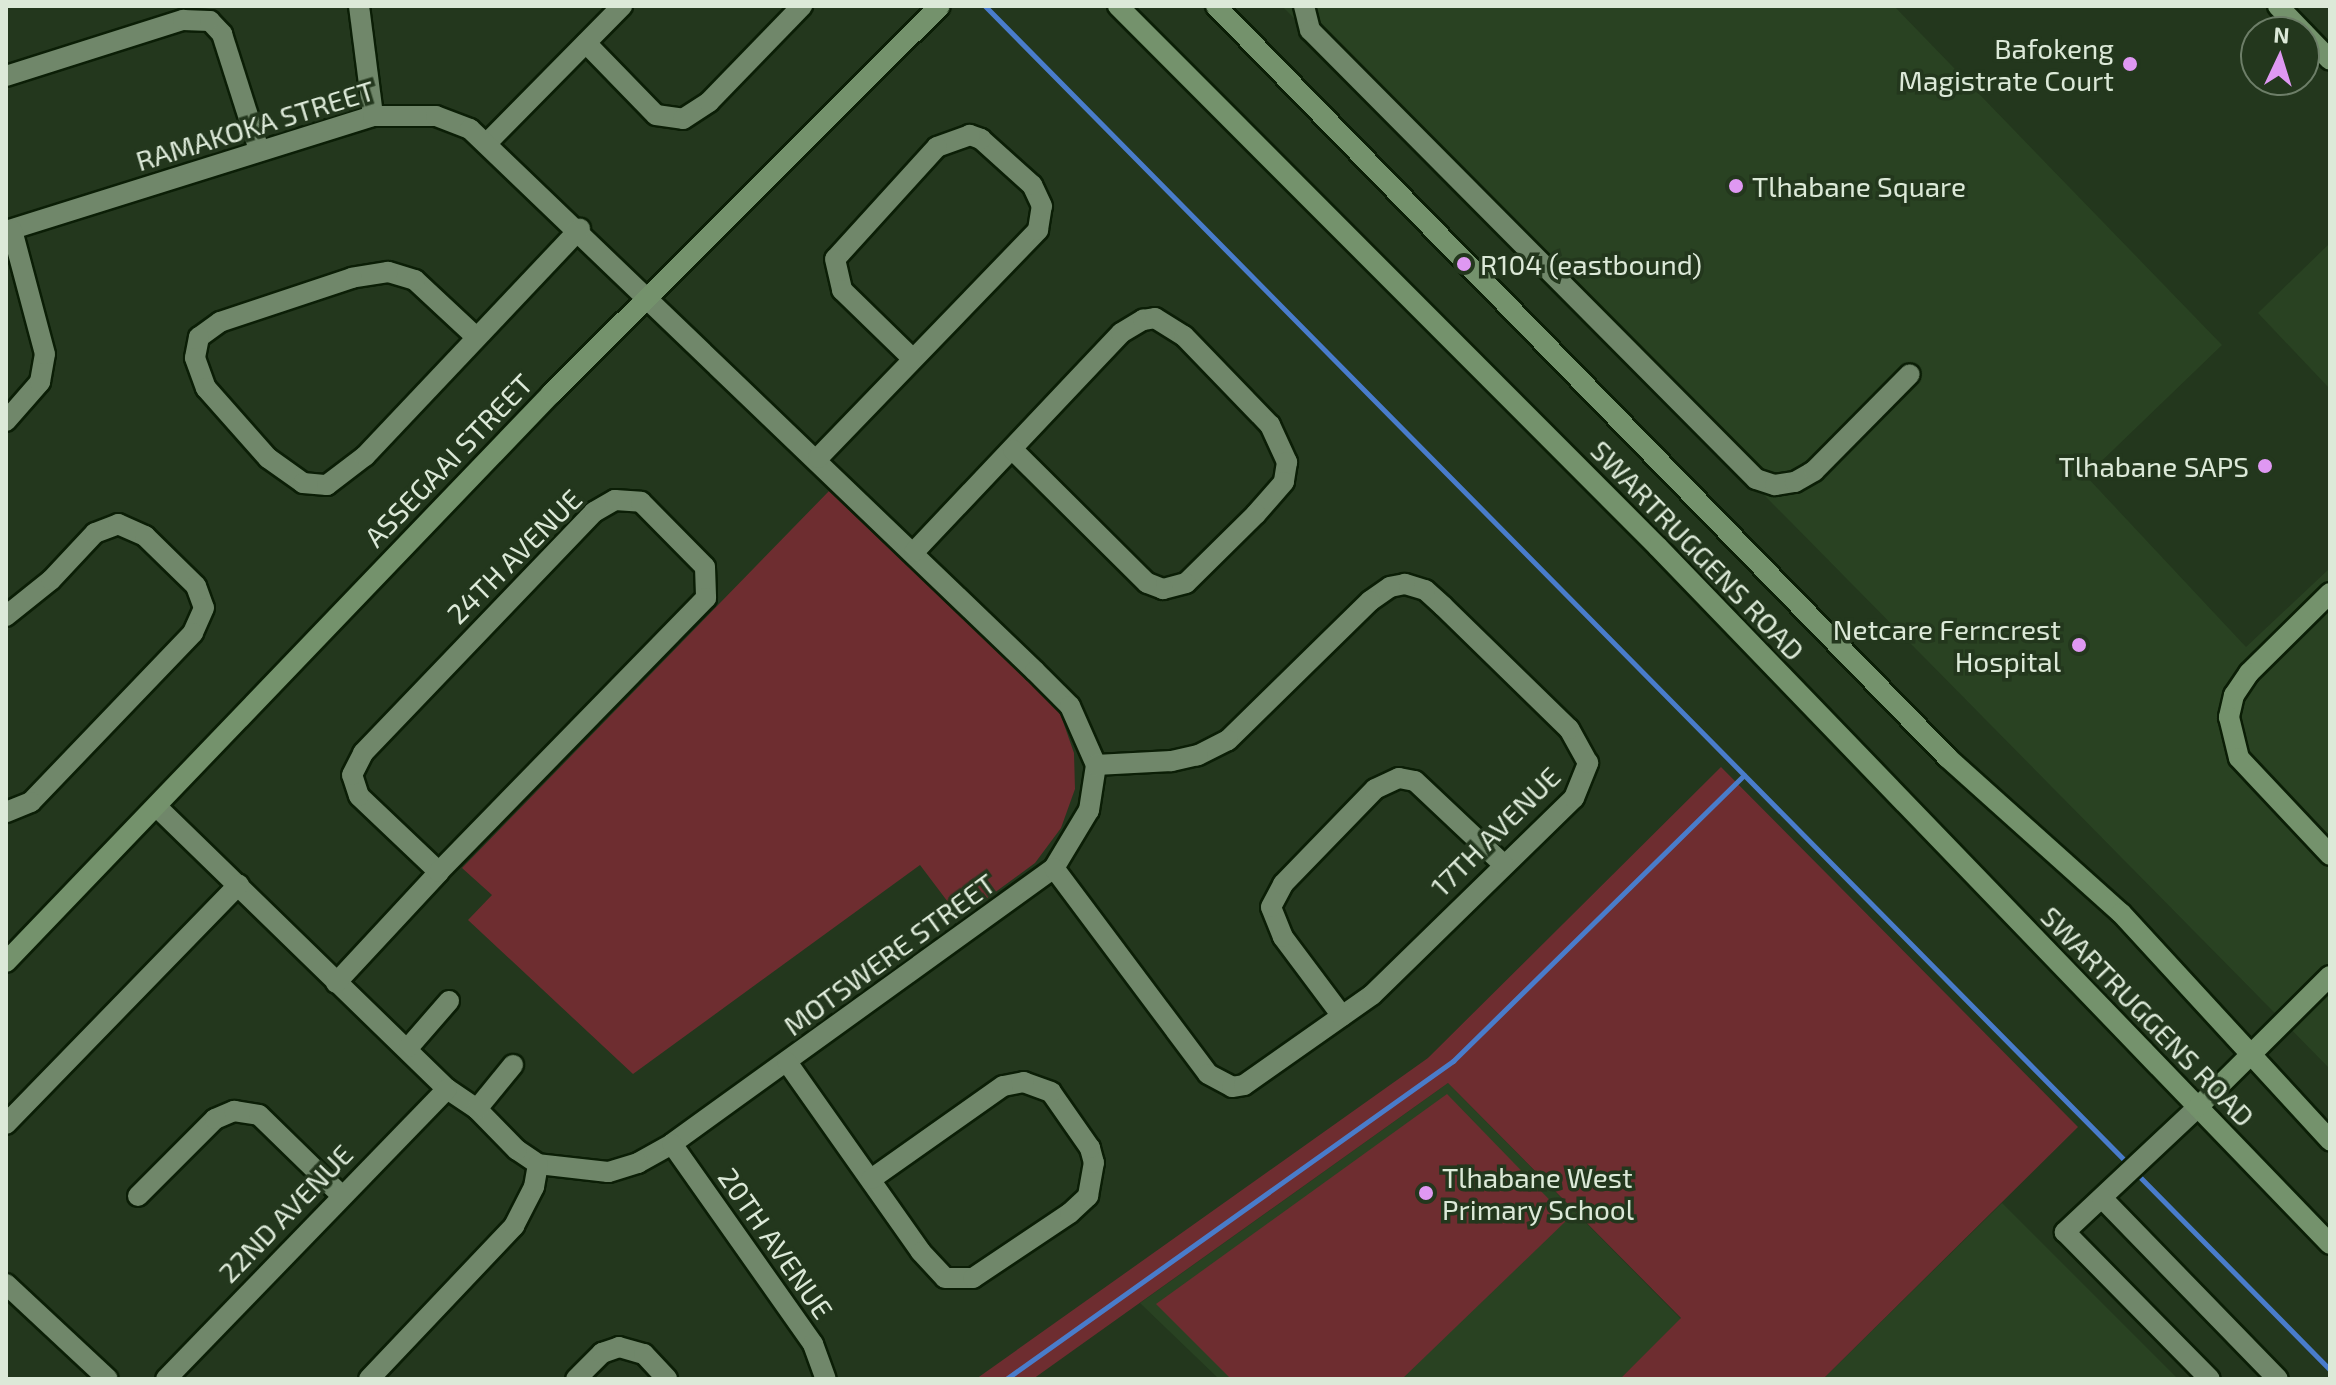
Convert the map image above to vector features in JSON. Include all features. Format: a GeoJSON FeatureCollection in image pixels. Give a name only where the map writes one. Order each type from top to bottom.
{"type":"FeatureCollection","features":[{"type":"Feature","properties":{"kind":"main road","name":"ASSEGAAI STREET"},"geometry":{"type":"LineString","coordinates":[[6,962],[158,808],[360,591],[940,6]]}},
{"type":"Feature","properties":{"kind":"main road","name":"SWARTRUGGENS ROAD"},"geometry":{"type":"LineString","coordinates":[[1118,6],[1647,536],[2330,1244]]}},
{"type":"Feature","properties":{"kind":"main road","name":"SWARTRUGGENS ROAD"},"geometry":{"type":"LineString","coordinates":[[1216,6],[1948,758],[2121,913],[2330,1140]]}},
{"type":"Feature","properties":{"kind":"main road"},"geometry":{"type":"LineString","coordinates":[[2330,593],[2249,673],[2234,695],[2229,717],[2239,758],[2330,855]]}},
{"type":"Feature","properties":{"kind":"main road"},"geometry":{"type":"LineString","coordinates":[[2198,1107],[2251,1051],[2330,976]]}},
{"type":"Feature","properties":{"kind":"street"},"geometry":{"type":"LineString","coordinates":[[359,6],[373,116]]}},
{"type":"Feature","properties":{"kind":"street"},"geometry":{"type":"LineString","coordinates":[[488,142],[622,6]]}},
{"type":"Feature","properties":{"kind":"street"},"geometry":{"type":"LineString","coordinates":[[586,43],[656,115],[683,119],[709,102],[802,6]]}},
{"type":"Feature","properties":{"kind":"street"},"geometry":{"type":"LineString","coordinates":[[1304,6],[1310,30],[1756,479],[1775,485],[1795,482],[1814,471],[1910,374]]}},
{"type":"Feature","properties":{"kind":"street"},"geometry":{"type":"LineString","coordinates":[[6,76],[183,20],[210,21],[222,34],[259,150]]}},
{"type":"Feature","properties":{"kind":"street","name":"RAMAKOKA STREET"},"geometry":{"type":"LineString","coordinates":[[9,230],[373,116],[436,116],[488,142],[649,297]]}},
{"type":"Feature","properties":{"kind":"street"},"geometry":{"type":"LineString","coordinates":[[818,458],[1031,239],[1043,219],[1032,185],[981,139],[970,135],[937,147],[835,259],[842,290],[912,358]]}},
{"type":"Feature","properties":{"kind":"street"},"geometry":{"type":"LineString","coordinates":[[475,336],[415,280],[388,272],[352,278],[220,322],[199,337],[195,358],[206,388],[287,473],[315,486],[340,480],[580,229]]}},
{"type":"Feature","properties":{"kind":"street"},"geometry":{"type":"LineString","coordinates":[[6,421],[40,382],[45,354],[9,230]]}},
{"type":"Feature","properties":{"kind":"street"},"geometry":{"type":"LineString","coordinates":[[649,297],[1070,706],[1096,765]]}},
{"type":"Feature","properties":{"kind":"street"},"geometry":{"type":"LineString","coordinates":[[914,552],[1121,333],[1155,318],[1184,336],[1270,425],[1287,462],[1284,482],[1256,514],[1186,583],[1163,589],[1147,583],[1013,450]]}},
{"type":"Feature","properties":{"kind":"street","name":"24TH AVENUE"},"geometry":{"type":"LineString","coordinates":[[336,983],[439,872],[706,598],[705,567],[641,502],[615,500],[594,512],[356,763],[352,775],[359,796],[439,872]]}},
{"type":"Feature","properties":{"kind":"street"},"geometry":{"type":"LineString","coordinates":[[6,616],[51,580],[95,533],[118,524],[145,536],[196,586],[204,608],[193,633],[31,802],[6,812]]}},
{"type":"Feature","properties":{"kind":"street","name":"17TH AVENUE"},"geometry":{"type":"LineString","coordinates":[[1054,868],[1208,1074],[1220,1083],[1244,1085],[1372,995],[1574,798],[1587,758],[1569,729],[1443,606],[1425,590],[1405,584],[1390,587],[1370,601],[1228,740],[1198,755],[1171,761],[1096,765]]}},
{"type":"Feature","properties":{"kind":"street","name":"MOTSWERE STREET"},"geometry":{"type":"LineString","coordinates":[[538,1164],[608,1172],[638,1163],[672,1144],[787,1062],[1054,868],[1089,810],[1096,765]]}},
{"type":"Feature","properties":{"kind":"street"},"geometry":{"type":"LineString","coordinates":[[1342,1016],[1283,937],[1271,907],[1283,884],[1375,789],[1399,778],[1415,781],[1503,864]]}},
{"type":"Feature","properties":{"kind":"street"},"geometry":{"type":"LineString","coordinates":[[158,808],[239,884],[336,983],[409,1047],[447,1089],[477,1109],[498,1134],[538,1164],[534,1187],[514,1226],[369,1379]]}},
{"type":"Feature","properties":{"kind":"street"},"geometry":{"type":"LineString","coordinates":[[6,1124],[239,884]]}},
{"type":"Feature","properties":{"kind":"street"},"geometry":{"type":"LineString","coordinates":[[409,1047],[449,1001]]}},
{"type":"Feature","properties":{"kind":"street"},"geometry":{"type":"LineString","coordinates":[[787,1062],[934,1269],[958,1281],[973,1278],[1070,1213],[1088,1196],[1094,1163],[1090,1148],[1051,1092],[1024,1082],[1003,1086],[871,1179]]}},
{"type":"Feature","properties":{"kind":"street"},"geometry":{"type":"LineString","coordinates":[[477,1109],[513,1065]]}},
{"type":"Feature","properties":{"kind":"street","name":"22ND AVENUE"},"geometry":{"type":"LineString","coordinates":[[166,1379],[340,1194],[447,1089]]}},
{"type":"Feature","properties":{"kind":"street"},"geometry":{"type":"LineString","coordinates":[[2198,1107],[2065,1232],[2210,1379]]}},
{"type":"Feature","properties":{"kind":"street"},"geometry":{"type":"LineString","coordinates":[[138,1196],[215,1119],[234,1111],[259,1115],[340,1194]]}},
{"type":"Feature","properties":{"kind":"street","name":"20TH AVENUE"},"geometry":{"type":"LineString","coordinates":[[672,1144],[813,1344],[826,1379]]}},
{"type":"Feature","properties":{"kind":"street"},"geometry":{"type":"LineString","coordinates":[[2102,1198],[2278,1379]]}},
{"type":"Feature","properties":{"kind":"street"},"geometry":{"type":"LineString","coordinates":[[6,1284],[108,1379]]}},
{"type":"Feature","properties":{"kind":"street"},"geometry":{"type":"LineString","coordinates":[[576,1379],[602,1353],[619,1347],[644,1354],[667,1379]]}},
{"type":"Feature","properties":{"kind":"shaded area"},"geometry":{"type":"Polygon","coordinates":[[[1282,6],[1894,6],[2222,345],[2086,476],[2246,647],[2330,568],[2330,1069],[1282,6]]]}},
{"type":"Feature","properties":{"kind":"shaded area"},"geometry":{"type":"Polygon","coordinates":[[[2330,243],[2330,389],[2258,313],[2330,243]]]}},
{"type":"Feature","properties":{"kind":"shaded area"},"geometry":{"type":"Polygon","coordinates":[[[829,491],[1059,710],[1074,753],[1075,789],[1061,828],[1035,863],[960,918],[920,865],[633,1074],[468,920],[492,895],[462,868],[829,491]]]}},
{"type":"Feature","properties":{"kind":"shaded area"},"geometry":{"type":"Polygon","coordinates":[[[1721,767],[2078,1127],[1823,1379],[1620,1379],[1681,1318],[1448,1083],[1033,1379],[976,1379],[1428,1058],[1721,767]]]}},
{"type":"Feature","properties":{"kind":"shaded area","name":"Tlhabane West Primary School"},"geometry":{"type":"Polygon","coordinates":[[[1448,1083],[1681,1319],[1620,1379],[1219,1379],[1140,1303],[1448,1083]]]}},
{"type":"Feature","properties":{"kind":"shaded area","name":"Tlhabane West Primary School"},"geometry":{"type":"Polygon","coordinates":[[[1447,1094],[1568,1219],[1402,1379],[1231,1379],[1156,1304],[1447,1094]]]}},
{"type":"Feature","properties":{"kind":"shaded area"},"geometry":{"type":"Polygon","coordinates":[[[2002,1203],[2178,1379],[1823,1379],[2002,1203]]]}},
{"type":"Feature","properties":{"kind":"waterway"},"geometry":{"type":"LineString","coordinates":[[985,6],[2128,1164]]}},
{"type":"Feature","properties":{"kind":"waterway"},"geometry":{"type":"LineString","coordinates":[[1006,1379],[1453,1061],[1744,775]]}},
{"type":"Feature","properties":{"kind":"waterway"},"geometry":{"type":"LineString","coordinates":[[2135,1172],[2330,1370]]}},
{"type":"Feature","properties":{"kind":"place","name":"Bafokeng Magistrate Court"},"geometry":{"type":"Point","coordinates":[2130,64]}},
{"type":"Feature","properties":{"kind":"place","name":"Tlhabane Square"},"geometry":{"type":"Point","coordinates":[1736,186]}},
{"type":"Feature","properties":{"kind":"place","name":"R104 (eastbound)"},"geometry":{"type":"Point","coordinates":[1464,264]}},
{"type":"Feature","properties":{"kind":"place","name":"Tlhabane SAPS"},"geometry":{"type":"Point","coordinates":[2265,466]}},
{"type":"Feature","properties":{"kind":"place","name":"Netcare Ferncrest Hospital"},"geometry":{"type":"Point","coordinates":[2079,645]}},
{"type":"Feature","properties":{"kind":"place","name":"Tlhabane West Primary School"},"geometry":{"type":"Point","coordinates":[1426,1193]}}]}
